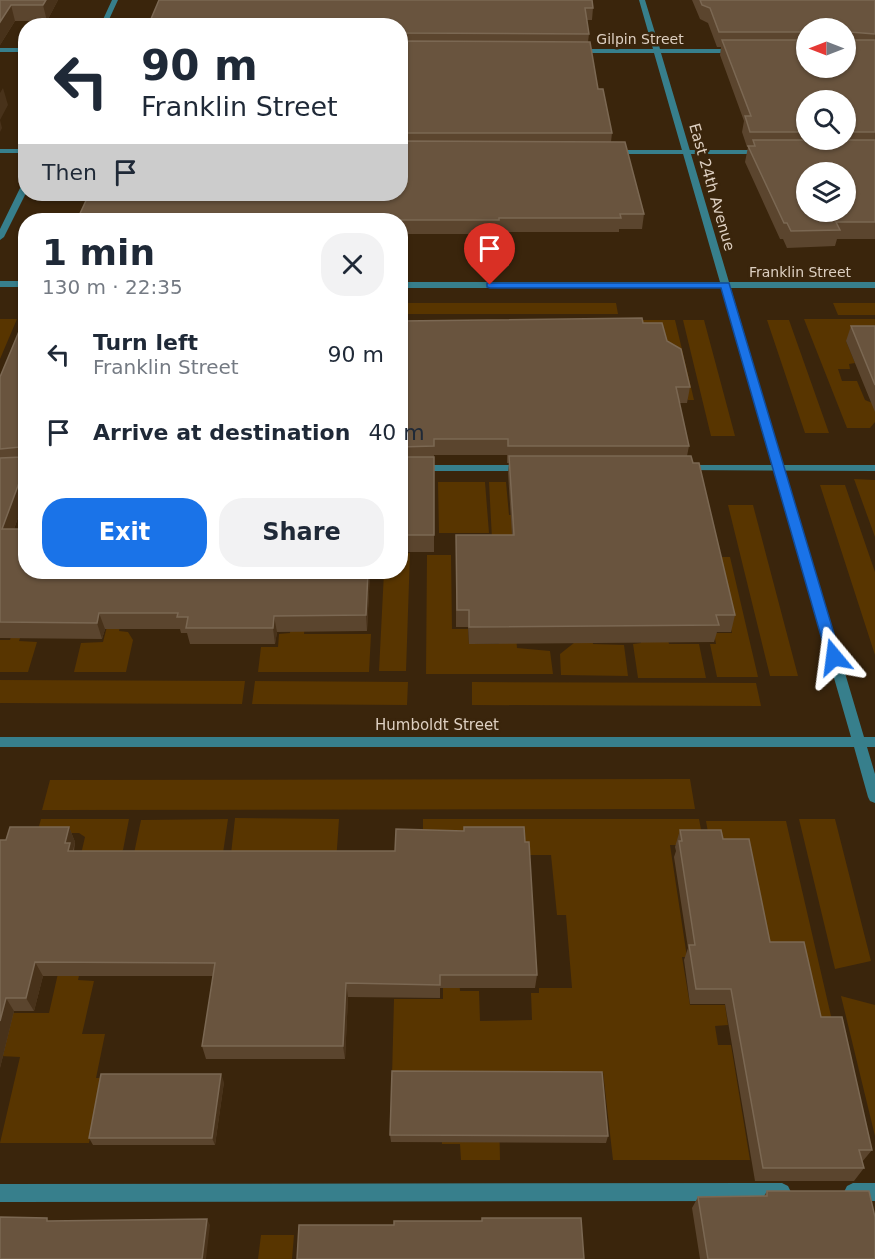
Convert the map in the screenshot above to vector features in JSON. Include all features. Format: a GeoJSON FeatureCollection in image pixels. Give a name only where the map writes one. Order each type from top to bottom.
{"type":"FeatureCollection","features":[{"type":"Feature","properties":{"kind":"street"},"geometry":{"type":"LineString","coordinates":[[107,18],[115,0]]}},
{"type":"Feature","properties":{"kind":"street","name":"East 24th Avenue"},"geometry":{"type":"LineString","coordinates":[[642,0],[875,797]]}},
{"type":"Feature","properties":{"kind":"street"},"geometry":{"type":"LineString","coordinates":[[0,50],[18,50]]}},
{"type":"Feature","properties":{"kind":"street","name":"Gilpin Street"},"geometry":{"type":"LineString","coordinates":[[572,51],[750,51]]}},
{"type":"Feature","properties":{"kind":"street"},"geometry":{"type":"LineString","coordinates":[[0,151],[18,151]]}},
{"type":"Feature","properties":{"kind":"street"},"geometry":{"type":"LineString","coordinates":[[602,152],[768,152]]}},
{"type":"Feature","properties":{"kind":"street"},"geometry":{"type":"LineString","coordinates":[[0,237],[18,200]]}},
{"type":"Feature","properties":{"kind":"street"},"geometry":{"type":"LineString","coordinates":[[0,284],[18,284]]}},
{"type":"Feature","properties":{"kind":"street","name":"Franklin Street"},"geometry":{"type":"LineString","coordinates":[[408,285],[875,285]]}},
{"type":"Feature","properties":{"kind":"street"},"geometry":{"type":"LineString","coordinates":[[408,468],[532,468]]}},
{"type":"Feature","properties":{"kind":"street"},"geometry":{"type":"LineString","coordinates":[[676,468],[875,468]]}},
{"type":"Feature","properties":{"kind":"street","name":"Humboldt Street"},"geometry":{"type":"LineString","coordinates":[[0,742],[875,742]]}},
{"type":"Feature","properties":{"kind":"street"},"geometry":{"type":"LineString","coordinates":[[0,1193],[803,1192]]}},
{"type":"Feature","properties":{"kind":"street"},"geometry":{"type":"LineString","coordinates":[[839,1192],[875,1192]]}},
{"type":"Feature","properties":{"kind":"shaded area"},"geometry":{"type":"Polygon","coordinates":[[[408,303],[616,303],[618,314],[408,314],[408,303]]]}},
{"type":"Feature","properties":{"kind":"shaded area"},"geometry":{"type":"Polygon","coordinates":[[[833,303],[875,303],[875,315],[838,315],[833,303]]]}},
{"type":"Feature","properties":{"kind":"shaded area"},"geometry":{"type":"Polygon","coordinates":[[[0,319],[17,319],[0,359],[0,319]]]}},
{"type":"Feature","properties":{"kind":"shaded area"},"geometry":{"type":"Polygon","coordinates":[[[804,319],[875,319],[875,341],[846,341],[855,363],[849,364],[850,369],[838,369],[842,381],[857,381],[865,400],[875,404],[875,422],[870,428],[847,428],[804,319]]]}},
{"type":"Feature","properties":{"kind":"shaded area"},"geometry":{"type":"Polygon","coordinates":[[[629,320],[675,320],[694,400],[688,400],[629,320]]]}},
{"type":"Feature","properties":{"kind":"shaded area"},"geometry":{"type":"Polygon","coordinates":[[[683,320],[704,320],[735,436],[711,436],[683,320]]]}},
{"type":"Feature","properties":{"kind":"shaded area"},"geometry":{"type":"Polygon","coordinates":[[[767,320],[789,320],[829,433],[805,433],[767,320]]]}},
{"type":"Feature","properties":{"kind":"shaded area"},"geometry":{"type":"Polygon","coordinates":[[[854,479],[875,480],[875,537],[854,479]]]}},
{"type":"Feature","properties":{"kind":"shaded area"},"geometry":{"type":"Polygon","coordinates":[[[438,482],[485,482],[489,533],[439,533],[438,482]]]}},
{"type":"Feature","properties":{"kind":"shaded area"},"geometry":{"type":"Polygon","coordinates":[[[489,482],[506,482],[509,515],[534,515],[536,539],[492,539],[489,482]]]}},
{"type":"Feature","properties":{"kind":"shaded area"},"geometry":{"type":"Polygon","coordinates":[[[820,485],[845,485],[875,572],[875,655],[820,485]]]}},
{"type":"Feature","properties":{"kind":"shaded area"},"geometry":{"type":"Polygon","coordinates":[[[728,505],[753,505],[798,676],[770,676],[728,505]]]}},
{"type":"Feature","properties":{"kind":"shaded area"},"geometry":{"type":"Polygon","coordinates":[[[408,553],[410,553],[406,671],[379,671],[384,579],[408,579],[408,553]]]}},
{"type":"Feature","properties":{"kind":"shaded area"},"geometry":{"type":"Polygon","coordinates":[[[427,555],[451,555],[452,629],[468,629],[469,644],[499,644],[499,636],[516,636],[517,648],[550,651],[553,674],[426,674],[427,555]]]}},
{"type":"Feature","properties":{"kind":"shaded area"},"geometry":{"type":"Polygon","coordinates":[[[715,557],[730,557],[758,677],[717,677],[710,644],[716,644],[714,633],[732,633],[715,557]]]}},
{"type":"Feature","properties":{"kind":"shaded area"},"geometry":{"type":"Polygon","coordinates":[[[119,579],[132,579],[119,631],[128,632],[133,640],[126,672],[74,672],[81,643],[103,642],[119,579]]]}},
{"type":"Feature","properties":{"kind":"shaded area"},"geometry":{"type":"Polygon","coordinates":[[[296,579],[309,579],[304,634],[371,634],[369,672],[258,672],[261,647],[278,647],[279,634],[290,633],[296,579]]]}},
{"type":"Feature","properties":{"kind":"shaded area"},"geometry":{"type":"Polygon","coordinates":[[[14,627],[24,627],[19,641],[37,642],[28,672],[0,672],[0,640],[10,640],[14,627]]]}},
{"type":"Feature","properties":{"kind":"shaded area"},"geometry":{"type":"Polygon","coordinates":[[[639,634],[667,634],[669,644],[699,644],[706,678],[638,678],[633,644],[641,643],[639,634]]]}},
{"type":"Feature","properties":{"kind":"shaded area"},"geometry":{"type":"Polygon","coordinates":[[[584,635],[592,635],[593,644],[624,645],[628,676],[561,675],[560,654],[584,635]]]}},
{"type":"Feature","properties":{"kind":"shaded area"},"geometry":{"type":"Polygon","coordinates":[[[0,680],[245,681],[242,704],[0,703],[0,680]]]}},
{"type":"Feature","properties":{"kind":"shaded area"},"geometry":{"type":"Polygon","coordinates":[[[255,681],[408,682],[407,705],[252,704],[255,681]]]}},
{"type":"Feature","properties":{"kind":"shaded area"},"geometry":{"type":"Polygon","coordinates":[[[472,682],[756,683],[761,706],[472,705],[472,682]]]}},
{"type":"Feature","properties":{"kind":"shaded area"},"geometry":{"type":"Polygon","coordinates":[[[690,779],[695,809],[42,810],[50,780],[690,779]]]}},
{"type":"Feature","properties":{"kind":"shaded area"},"geometry":{"type":"Polygon","coordinates":[[[235,818],[339,819],[336,863],[231,854],[235,818]]]}},
{"type":"Feature","properties":{"kind":"shaded area"},"geometry":{"type":"Polygon","coordinates":[[[41,819],[129,819],[123,850],[103,870],[78,980],[94,981],[82,1034],[105,1034],[96,1078],[102,1078],[89,1143],[0,1143],[20,1057],[0,1056],[0,1013],[49,1013],[77,890],[73,889],[85,837],[79,833],[37,833],[41,819]]]}},
{"type":"Feature","properties":{"kind":"shaded area"},"geometry":{"type":"Polygon","coordinates":[[[228,819],[223,853],[132,863],[141,820],[228,819]]]}},
{"type":"Feature","properties":{"kind":"shaded area"},"geometry":{"type":"Polygon","coordinates":[[[423,819],[699,819],[704,845],[670,845],[687,957],[682,957],[690,1005],[725,1005],[728,1025],[715,1026],[718,1045],[731,1045],[750,1160],[613,1160],[603,1072],[498,1072],[500,1160],[461,1160],[460,1144],[442,1144],[442,1078],[392,1077],[394,999],[443,999],[443,977],[459,977],[460,991],[479,991],[480,1021],[532,1020],[531,993],[539,993],[539,988],[572,988],[566,915],[557,915],[551,855],[525,855],[423,842],[423,819]]]}},
{"type":"Feature","properties":{"kind":"shaded area"},"geometry":{"type":"Polygon","coordinates":[[[799,819],[835,819],[871,961],[835,969],[799,819]]]}},
{"type":"Feature","properties":{"kind":"shaded area"},"geometry":{"type":"Polygon","coordinates":[[[706,821],[786,821],[834,1029],[730,1029],[765,956],[710,844],[706,821]]]}},
{"type":"Feature","properties":{"kind":"shaded area"},"geometry":{"type":"Polygon","coordinates":[[[841,996],[875,1005],[875,1136],[841,996]]]}},
{"type":"Feature","properties":{"kind":"shaded area"},"geometry":{"type":"Polygon","coordinates":[[[261,1235],[294,1235],[292,1259],[258,1259],[261,1235]]]}},
{"type":"Feature","properties":{"kind":"building"},"geometry":{"type":"Polygon","coordinates":[[[0,0],[46,0],[43,5],[11,5],[0,22],[0,0]]]}},
{"type":"Feature","properties":{"kind":"building"},"geometry":{"type":"Polygon","coordinates":[[[159,0],[592,0],[593,8],[585,8],[589,34],[408,33],[408,18],[151,18],[159,0]]]}},
{"type":"Feature","properties":{"kind":"building"},"geometry":{"type":"Polygon","coordinates":[[[700,0],[875,0],[875,34],[856,32],[856,18],[796,18],[796,32],[719,32],[710,8],[702,5],[700,0]]]}},
{"type":"Feature","properties":{"kind":"building"},"geometry":{"type":"Polygon","coordinates":[[[722,40],[796,40],[796,78],[856,78],[856,40],[875,40],[875,132],[856,132],[856,90],[796,90],[796,132],[750,132],[745,116],[751,116],[722,40]]]}},
{"type":"Feature","properties":{"kind":"building"},"geometry":{"type":"Polygon","coordinates":[[[408,41],[590,42],[598,89],[603,89],[612,133],[408,133],[408,41]]]}},
{"type":"Feature","properties":{"kind":"building"},"geometry":{"type":"Polygon","coordinates":[[[753,140],[796,140],[796,150],[856,150],[856,140],[875,140],[875,222],[856,222],[856,162],[796,162],[796,222],[836,222],[840,230],[791,231],[787,223],[784,223],[748,146],[755,146],[753,140]]]}},
{"type":"Feature","properties":{"kind":"building"},"geometry":{"type":"Polygon","coordinates":[[[408,141],[625,142],[644,214],[620,214],[621,218],[408,220],[408,213],[80,213],[86,201],[408,201],[408,141]]]}},
{"type":"Feature","properties":{"kind":"building"},"geometry":{"type":"Polygon","coordinates":[[[642,318],[643,323],[662,323],[667,341],[681,349],[690,387],[676,387],[689,446],[508,446],[508,439],[434,439],[434,446],[408,447],[408,321],[642,318]]]}},
{"type":"Feature","properties":{"kind":"building"},"geometry":{"type":"Polygon","coordinates":[[[851,326],[875,326],[875,385],[851,326]]]}},
{"type":"Feature","properties":{"kind":"building"},"geometry":{"type":"Polygon","coordinates":[[[18,334],[18,447],[0,449],[0,377],[18,334]]]}},
{"type":"Feature","properties":{"kind":"building"},"geometry":{"type":"Polygon","coordinates":[[[509,456],[691,456],[693,463],[699,463],[735,615],[716,615],[719,625],[469,627],[469,610],[457,610],[456,535],[514,535],[509,456]]]}},
{"type":"Feature","properties":{"kind":"building"},"geometry":{"type":"Polygon","coordinates":[[[18,457],[18,486],[2,529],[18,529],[18,579],[368,579],[366,615],[274,616],[273,628],[186,628],[188,617],[177,617],[178,613],[99,613],[97,623],[0,622],[0,458],[18,457]]]}},
{"type":"Feature","properties":{"kind":"building"},"geometry":{"type":"Polygon","coordinates":[[[408,457],[434,457],[434,535],[408,535],[408,457]]]}},
{"type":"Feature","properties":{"kind":"building"},"geometry":{"type":"Polygon","coordinates":[[[10,827],[69,827],[65,843],[70,843],[68,851],[395,851],[396,829],[464,831],[464,827],[524,827],[525,842],[529,842],[537,975],[440,975],[440,985],[346,983],[343,1046],[202,1046],[215,963],[35,962],[26,998],[6,998],[0,1021],[0,840],[6,840],[10,827]]]}},
{"type":"Feature","properties":{"kind":"building"},"geometry":{"type":"Polygon","coordinates":[[[680,830],[721,830],[723,839],[749,839],[770,942],[804,942],[821,1017],[842,1017],[872,1150],[859,1150],[864,1168],[763,1168],[731,989],[696,989],[689,945],[695,945],[679,841],[682,841],[680,830]]]}},
{"type":"Feature","properties":{"kind":"building"},"geometry":{"type":"Polygon","coordinates":[[[392,1071],[602,1072],[608,1136],[390,1135],[392,1071]]]}},
{"type":"Feature","properties":{"kind":"building"},"geometry":{"type":"Polygon","coordinates":[[[101,1074],[221,1074],[212,1138],[89,1138],[101,1074]]]}},
{"type":"Feature","properties":{"kind":"building"},"geometry":{"type":"Polygon","coordinates":[[[767,1191],[869,1191],[875,1217],[875,1259],[708,1259],[698,1197],[767,1196],[767,1191]]]}},
{"type":"Feature","properties":{"kind":"building"},"geometry":{"type":"Polygon","coordinates":[[[0,1217],[47,1218],[47,1221],[207,1219],[202,1259],[0,1259],[0,1217]]]}},
{"type":"Feature","properties":{"kind":"building"},"geometry":{"type":"Polygon","coordinates":[[[482,1218],[581,1218],[584,1259],[297,1259],[299,1225],[394,1225],[394,1221],[482,1221],[482,1218]]]}},
{"type":"Feature","properties":{"kind":"route"},"geometry":{"type":"LineString","coordinates":[[490,285],[725,285],[834,657]]}}]}
